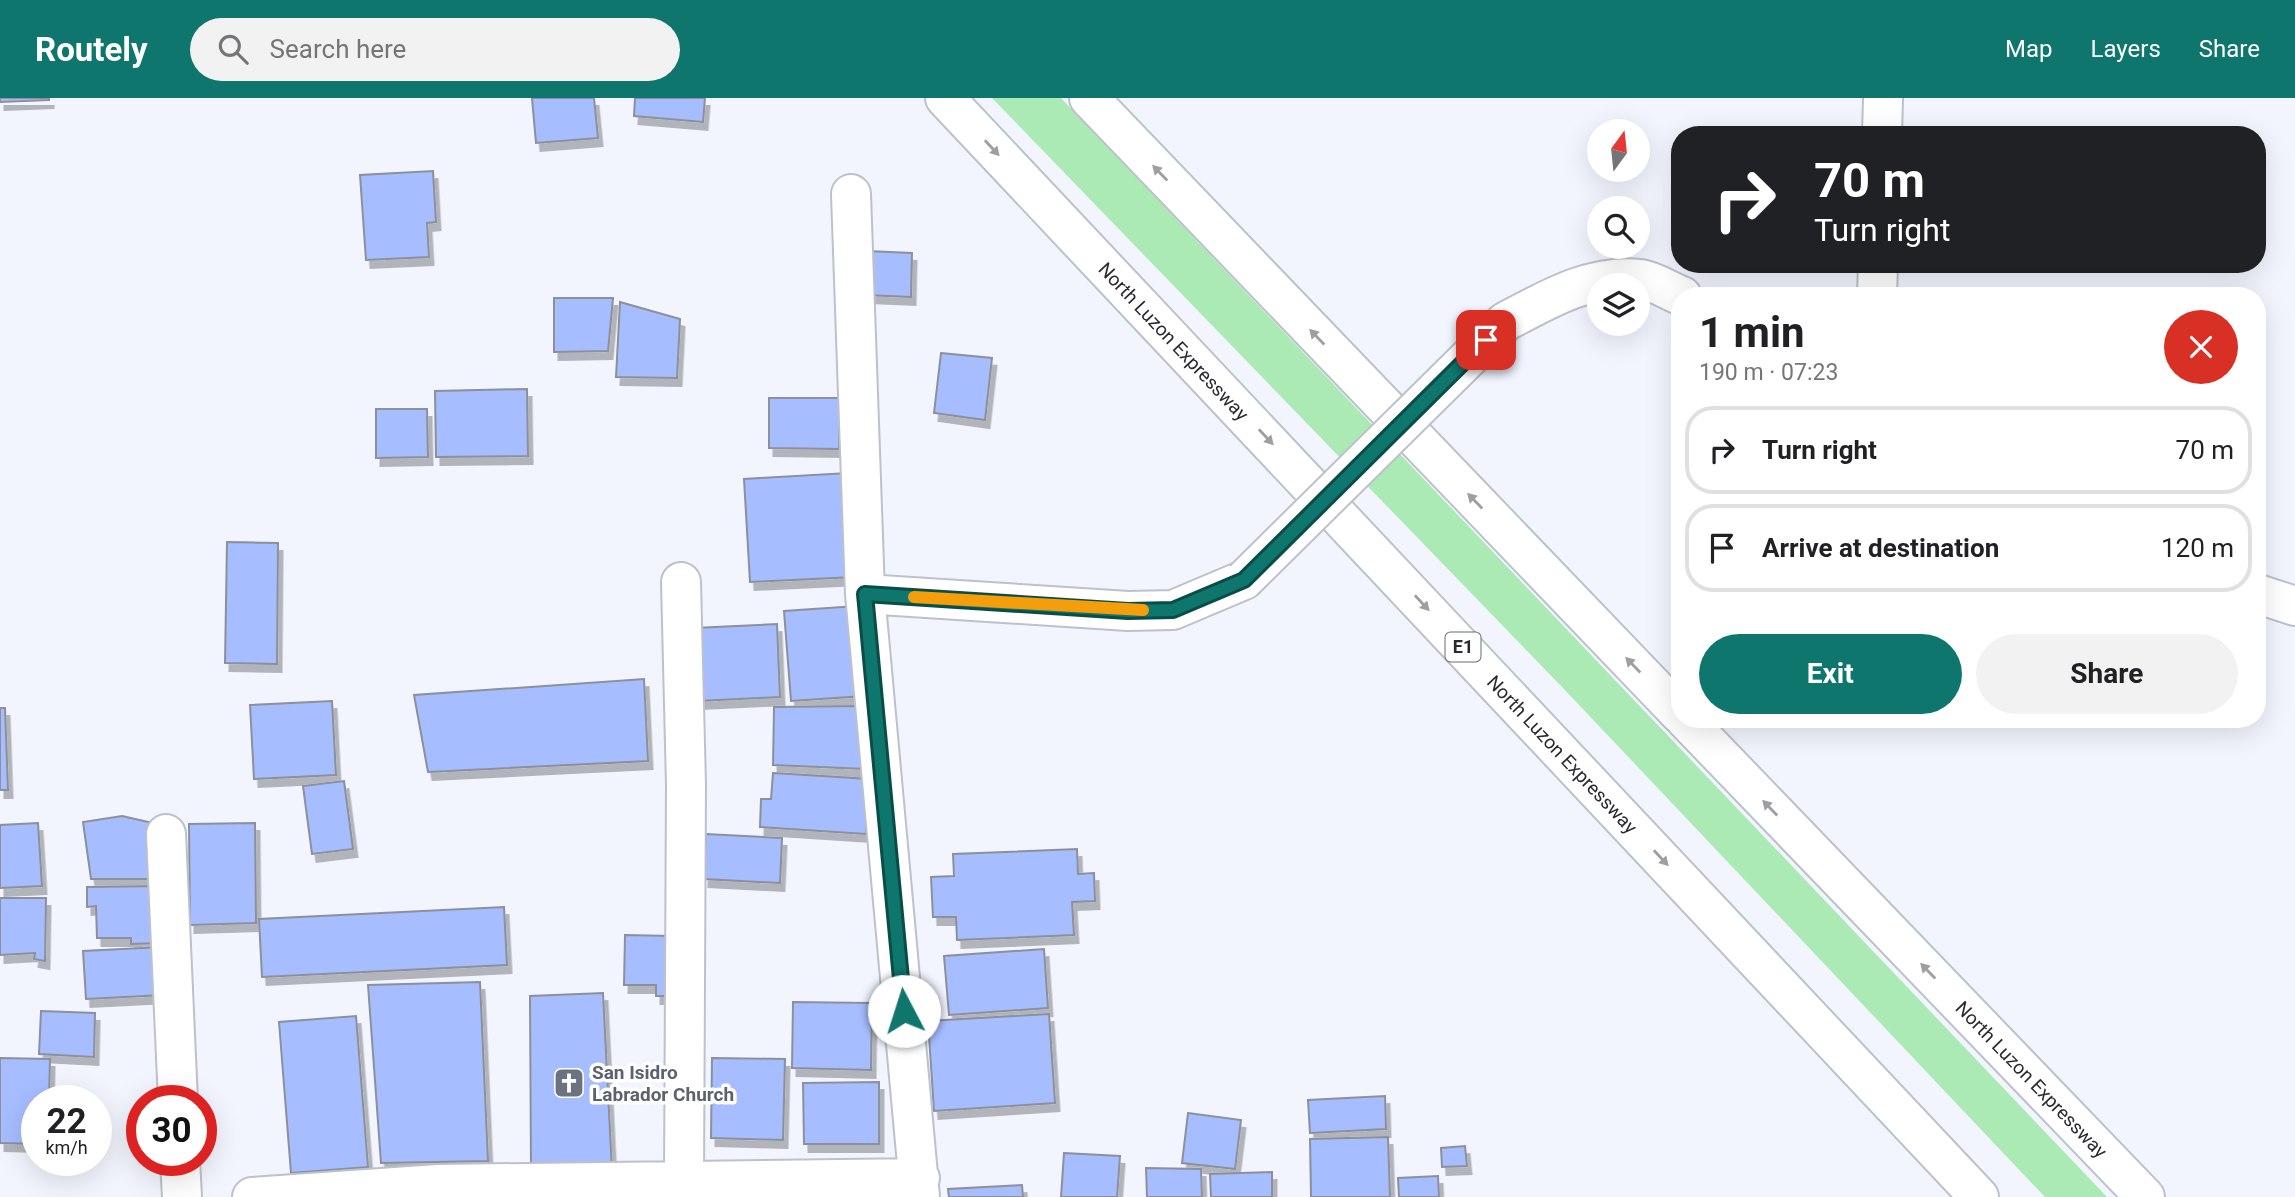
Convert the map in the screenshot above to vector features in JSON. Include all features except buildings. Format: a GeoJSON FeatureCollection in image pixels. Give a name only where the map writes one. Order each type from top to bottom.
{"type":"FeatureCollection","features":[{"type":"Feature","properties":{"kind":"main road","name":"North Luzon Expressway"},"geometry":{"type":"LineString","coordinates":[[945,98],[1979,1197]]}},
{"type":"Feature","properties":{"kind":"main road"},"geometry":{"type":"LineString","coordinates":[[1089,98],[1671,705]]}},
{"type":"Feature","properties":{"kind":"main road"},"geometry":{"type":"LineString","coordinates":[[1882,126],[1883,98]]}},
{"type":"Feature","properties":{"kind":"main road"},"geometry":{"type":"LineString","coordinates":[[252,1197],[439,1184],[684,1181],[920,1188],[865,594],[851,194]]}},
{"type":"Feature","properties":{"kind":"main road"},"geometry":{"type":"LineString","coordinates":[[865,594],[1128,611],[1173,610],[1244,580],[1505,322],[1555,295],[1598,281],[1642,279],[1671,291]]}},
{"type":"Feature","properties":{"kind":"main road"},"geometry":{"type":"LineString","coordinates":[[681,582],[686,786],[684,1181]]}},
{"type":"Feature","properties":{"kind":"main road"},"geometry":{"type":"LineString","coordinates":[[2266,597],[2295,606]]}},
{"type":"Feature","properties":{"kind":"main road","name":"North Luzon Expressway"},"geometry":{"type":"LineString","coordinates":[[1694,728],[2145,1197]]}},
{"type":"Feature","properties":{"kind":"main road"},"geometry":{"type":"LineString","coordinates":[[166,834],[177,1085]]}},
{"type":"Feature","properties":{"kind":"main road"},"geometry":{"type":"LineString","coordinates":[[181,1176],[182,1197]]}},
{"type":"Feature","properties":{"kind":"green space"},"geometry":{"type":"Polygon","coordinates":[[[992,98],[1061,98],[2107,1197],[2045,1197],[1562,687],[992,98]]]}},
{"type":"Feature","properties":{"kind":"slow traffic"},"geometry":{"type":"LineString","coordinates":[[914,597],[1143,610]]}},
{"type":"Feature","properties":{"kind":"place","name":"San Isidro Labrador Church"},"geometry":{"type":"Point","coordinates":[569,1083]}},
{"type":"Feature","properties":{"kind":"route"},"geometry":{"type":"LineString","coordinates":[[904,1011],[865,594],[1128,611],[1173,610],[1244,580],[1486,340]]}}]}
